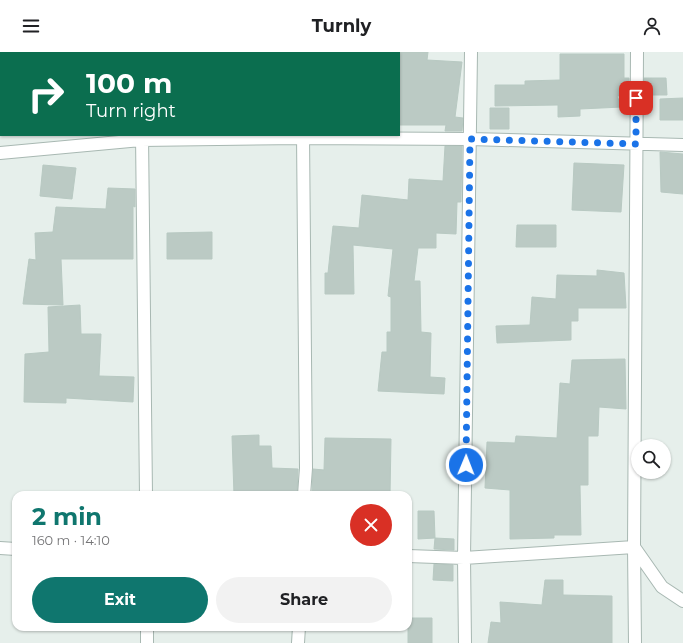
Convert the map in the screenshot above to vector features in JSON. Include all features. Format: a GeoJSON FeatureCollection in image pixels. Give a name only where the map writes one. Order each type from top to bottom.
{"type":"FeatureCollection","features":[{"type":"Feature","properties":{"kind":"street"},"geometry":{"type":"LineString","coordinates":[[465,643],[464,558],[471,52]]}},
{"type":"Feature","properties":{"kind":"street"},"geometry":{"type":"LineString","coordinates":[[635,643],[634,547],[637,52]]}},
{"type":"Feature","properties":{"kind":"street"},"geometry":{"type":"LineString","coordinates":[[303,136],[306,468],[304,491]]}},
{"type":"Feature","properties":{"kind":"street"},"geometry":{"type":"LineString","coordinates":[[0,153],[141,138],[303,136],[683,145]]}},
{"type":"Feature","properties":{"kind":"street"},"geometry":{"type":"LineString","coordinates":[[141,138],[146,491]]}},
{"type":"Feature","properties":{"kind":"street"},"geometry":{"type":"LineString","coordinates":[[412,556],[464,558],[634,547]]}},
{"type":"Feature","properties":{"kind":"street"},"geometry":{"type":"LineString","coordinates":[[634,547],[662,587],[683,601]]}},
{"type":"Feature","properties":{"kind":"street"},"geometry":{"type":"LineString","coordinates":[[0,548],[12,549]]}},
{"type":"Feature","properties":{"kind":"street"},"geometry":{"type":"LineString","coordinates":[[147,631],[147,643]]}},
{"type":"Feature","properties":{"kind":"street"},"geometry":{"type":"LineString","coordinates":[[298,643],[299,631]]}},
{"type":"Feature","properties":{"kind":"building"},"geometry":{"type":"Polygon","coordinates":[[[400,52],[428,52],[427,60],[462,62],[455,117],[463,118],[462,131],[445,131],[446,125],[400,125],[400,52]]]}},
{"type":"Feature","properties":{"kind":"building"},"geometry":{"type":"Polygon","coordinates":[[[560,54],[624,54],[624,78],[629,78],[629,95],[617,96],[622,107],[580,109],[580,116],[558,117],[558,105],[495,106],[495,85],[525,85],[525,81],[560,80],[560,54]]]}},
{"type":"Feature","properties":{"kind":"building"},"geometry":{"type":"Polygon","coordinates":[[[644,78],[666,78],[667,95],[644,95],[644,78]]]}},
{"type":"Feature","properties":{"kind":"building"},"geometry":{"type":"Polygon","coordinates":[[[683,98],[683,120],[660,120],[660,99],[683,98]]]}},
{"type":"Feature","properties":{"kind":"building"},"geometry":{"type":"Polygon","coordinates":[[[490,108],[509,108],[509,129],[490,129],[490,108]]]}},
{"type":"Feature","properties":{"kind":"building"},"geometry":{"type":"Polygon","coordinates":[[[445,146],[462,146],[461,202],[457,202],[456,234],[436,233],[436,248],[418,248],[414,281],[420,281],[421,332],[431,333],[430,377],[445,378],[444,394],[378,391],[382,352],[387,352],[387,332],[391,332],[391,297],[388,296],[393,249],[353,245],[354,294],[325,294],[325,273],[328,273],[333,226],[359,228],[362,195],[408,200],[409,179],[443,181],[445,146]]]}},
{"type":"Feature","properties":{"kind":"building"},"geometry":{"type":"Polygon","coordinates":[[[660,152],[683,154],[683,194],[661,192],[660,152]]]}},
{"type":"Feature","properties":{"kind":"building"},"geometry":{"type":"Polygon","coordinates":[[[574,163],[624,165],[621,212],[572,210],[574,163]]]}},
{"type":"Feature","properties":{"kind":"building"},"geometry":{"type":"Polygon","coordinates":[[[43,165],[76,168],[72,199],[40,196],[43,165]]]}},
{"type":"Feature","properties":{"kind":"building"},"geometry":{"type":"Polygon","coordinates":[[[108,188],[135,189],[135,207],[133,206],[133,259],[61,259],[63,305],[23,304],[29,259],[36,260],[35,233],[53,232],[56,207],[106,209],[108,188]]]}},
{"type":"Feature","properties":{"kind":"building"},"geometry":{"type":"Polygon","coordinates":[[[517,225],[556,225],[556,247],[516,247],[517,225]]]}},
{"type":"Feature","properties":{"kind":"building"},"geometry":{"type":"Polygon","coordinates":[[[212,232],[212,259],[167,259],[167,233],[212,232]]]}},
{"type":"Feature","properties":{"kind":"building"},"geometry":{"type":"Polygon","coordinates":[[[597,270],[624,273],[626,308],[578,308],[578,321],[571,321],[571,340],[497,343],[496,326],[530,325],[532,297],[556,299],[557,275],[597,276],[597,270]]]}},
{"type":"Feature","properties":{"kind":"building"},"geometry":{"type":"Polygon","coordinates":[[[80,305],[81,334],[101,334],[99,376],[134,377],[133,402],[66,398],[66,403],[24,402],[25,354],[49,352],[48,307],[80,305]]]}},
{"type":"Feature","properties":{"kind":"building"},"geometry":{"type":"Polygon","coordinates":[[[625,359],[626,409],[599,407],[598,436],[588,436],[588,485],[580,485],[581,535],[554,535],[554,538],[510,539],[510,490],[485,488],[487,442],[515,443],[516,436],[557,438],[560,383],[570,384],[572,360],[625,359]]]}},
{"type":"Feature","properties":{"kind":"building"},"geometry":{"type":"Polygon","coordinates":[[[259,435],[259,446],[271,446],[272,468],[298,469],[297,491],[234,491],[232,436],[259,435]]]}},
{"type":"Feature","properties":{"kind":"building"},"geometry":{"type":"Polygon","coordinates":[[[325,438],[391,439],[390,491],[312,491],[313,469],[324,470],[325,438]]]}},
{"type":"Feature","properties":{"kind":"building"},"geometry":{"type":"Polygon","coordinates":[[[418,511],[434,511],[435,538],[418,539],[418,511]]]}},
{"type":"Feature","properties":{"kind":"building"},"geometry":{"type":"Polygon","coordinates":[[[435,538],[454,539],[454,550],[434,549],[435,538]]]}},
{"type":"Feature","properties":{"kind":"building"},"geometry":{"type":"Polygon","coordinates":[[[434,564],[453,565],[453,581],[433,580],[434,564]]]}},
{"type":"Feature","properties":{"kind":"building"},"geometry":{"type":"Polygon","coordinates":[[[545,580],[563,580],[563,595],[612,596],[612,643],[488,643],[491,622],[501,623],[500,602],[542,605],[545,580]]]}},
{"type":"Feature","properties":{"kind":"building"},"geometry":{"type":"Polygon","coordinates":[[[412,618],[432,618],[432,643],[408,643],[408,631],[412,631],[412,618]]]}},
{"type":"Feature","properties":{"kind":"route"},"geometry":{"type":"LineString","coordinates":[[466,465],[470,139],[636,144],[636,98]]}}]}
